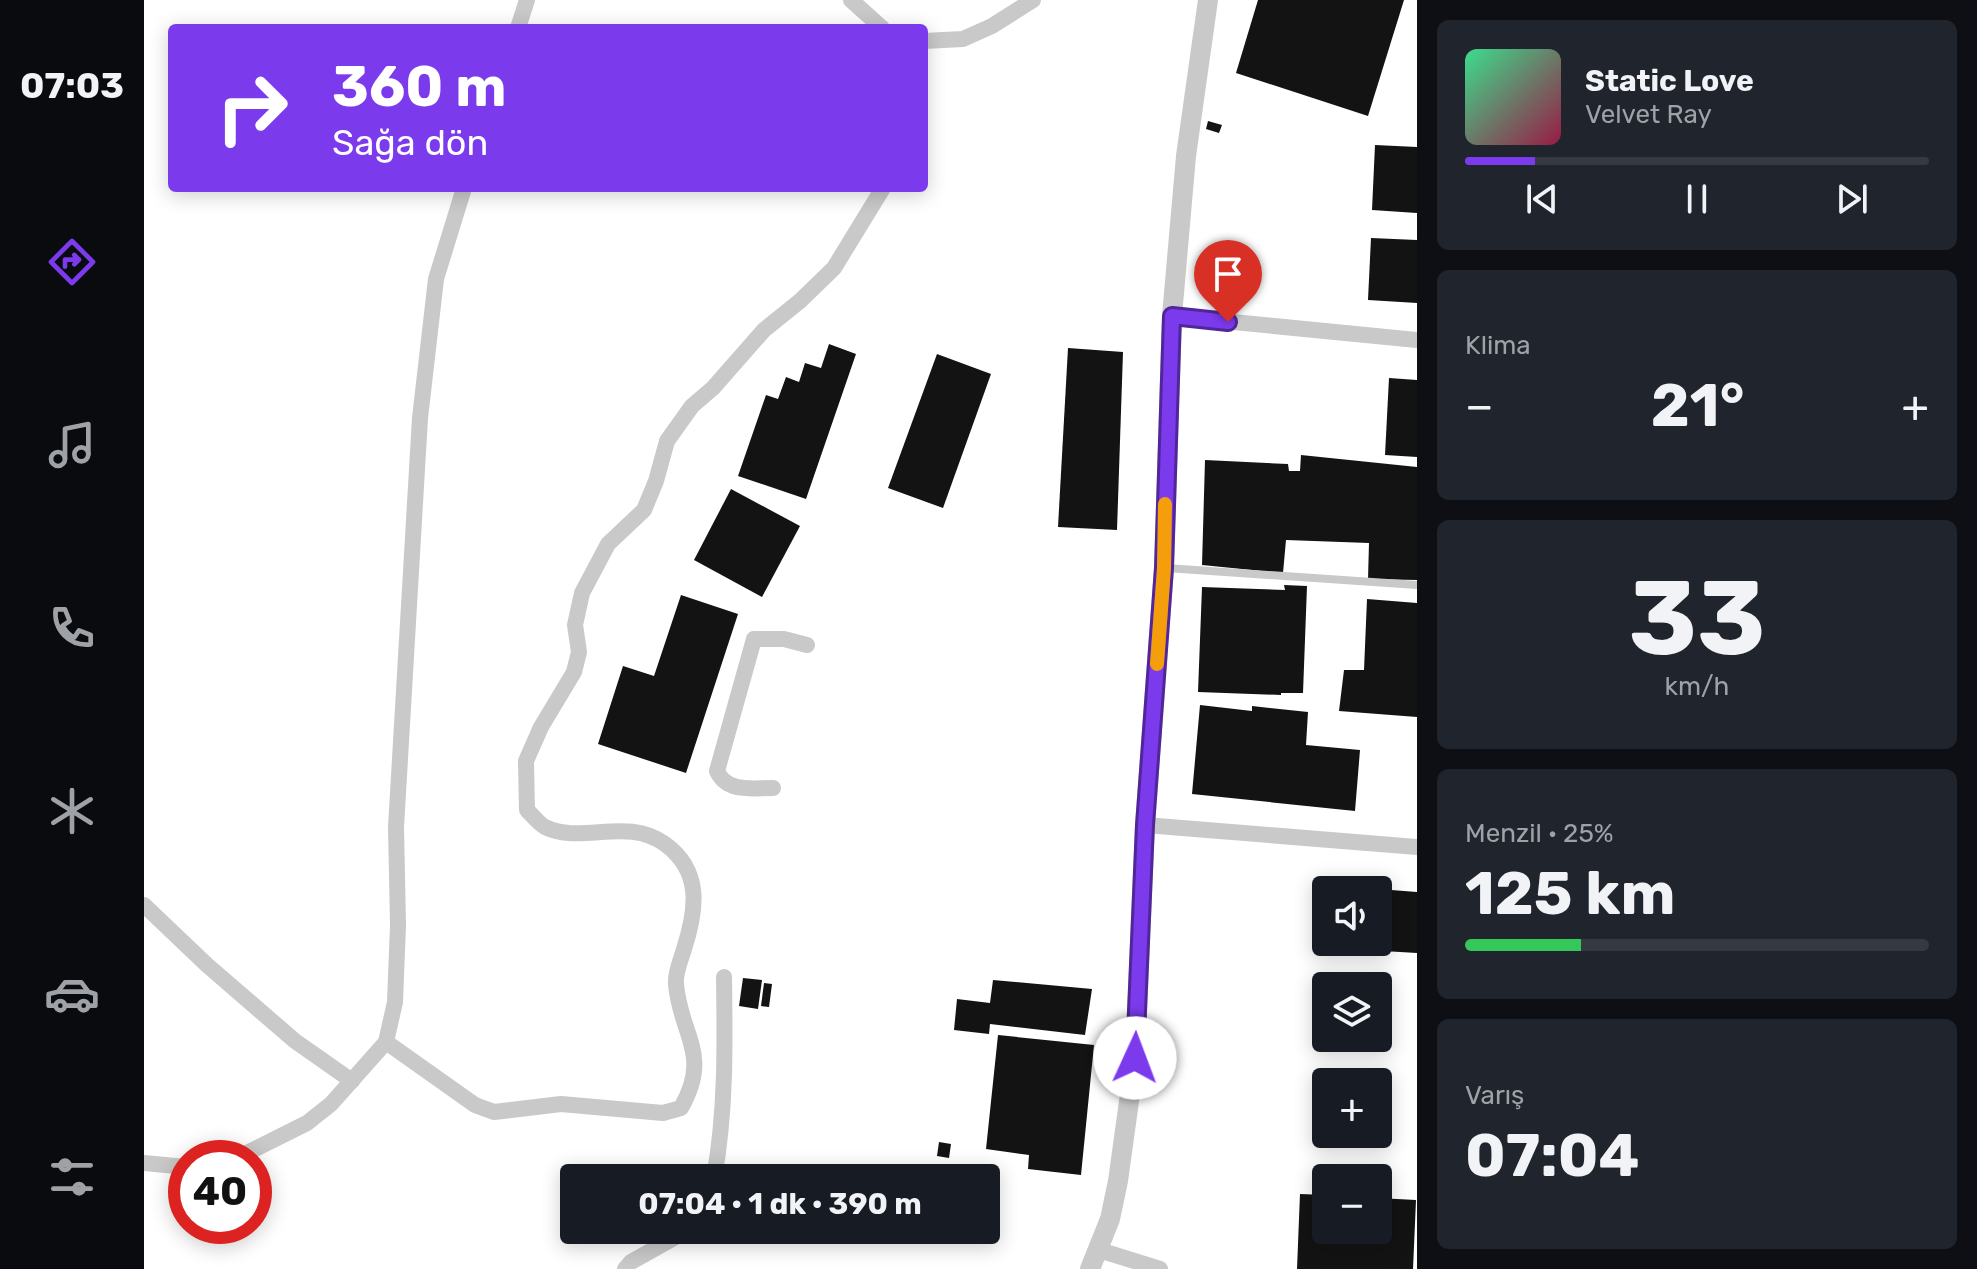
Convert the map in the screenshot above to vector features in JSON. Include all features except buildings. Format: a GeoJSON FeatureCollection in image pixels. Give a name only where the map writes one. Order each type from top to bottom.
{"type":"FeatureCollection","features":[{"type":"Feature","properties":{"kind":"street"},"geometry":{"type":"LineString","coordinates":[[519,24],[527,0]]}},
{"type":"Feature","properties":{"kind":"street"},"geometry":{"type":"LineString","coordinates":[[851,0],[878,24]]}},
{"type":"Feature","properties":{"kind":"street"},"geometry":{"type":"LineString","coordinates":[[928,41],[963,39],[992,26],[1033,0]]}},
{"type":"Feature","properties":{"kind":"street"},"geometry":{"type":"LineString","coordinates":[[1090,1269],[1110,1219],[1135,1058],[1145,825],[1164,568],[1172,316],[1186,156],[1208,0]]}},
{"type":"Feature","properties":{"kind":"street"},"geometry":{"type":"LineString","coordinates":[[272,1140],[307,1123],[331,1104],[352,1081],[386,1042],[395,1002],[396,827],[420,418],[436,279],[463,192]]}},
{"type":"Feature","properties":{"kind":"street"},"geometry":{"type":"LineString","coordinates":[[386,1042],[475,1105],[494,1112],[561,1104],[663,1113],[681,1108],[691,1091],[696,1056],[677,1000],[675,977],[695,906],[690,873],[679,854],[658,839],[626,830],[570,832],[544,827],[527,810],[526,761],[541,727],[574,672],[579,652],[575,625],[582,593],[608,544],[644,510],[667,441],[692,406],[713,388],[764,330],[834,268],[881,192]]}},
{"type":"Feature","properties":{"kind":"street"},"geometry":{"type":"LineString","coordinates":[[1172,316],[1417,340]]}},
{"type":"Feature","properties":{"kind":"street"},"geometry":{"type":"LineString","coordinates":[[773,788],[731,787],[721,781],[717,771],[754,639],[784,639],[807,645]]}},
{"type":"Feature","properties":{"kind":"street"},"geometry":{"type":"LineString","coordinates":[[1145,825],[1417,847]]}},
{"type":"Feature","properties":{"kind":"street"},"geometry":{"type":"LineString","coordinates":[[144,905],[207,965],[295,1041],[352,1081]]}},
{"type":"Feature","properties":{"kind":"street"},"geometry":{"type":"LineString","coordinates":[[716,1164],[723,1091],[724,977]]}},
{"type":"Feature","properties":{"kind":"street"},"geometry":{"type":"LineString","coordinates":[[144,1163],[168,1165]]}},
{"type":"Feature","properties":{"kind":"street"},"geometry":{"type":"LineString","coordinates":[[625,1269],[631,1262],[663,1244]]}},
{"type":"Feature","properties":{"kind":"street"},"geometry":{"type":"LineString","coordinates":[[1099,1250],[1160,1269]]}},
{"type":"Feature","properties":{"kind":"lane"},"geometry":{"type":"LineString","coordinates":[[1164,568],[1417,585]]}},
{"type":"Feature","properties":{"kind":"slow traffic"},"geometry":{"type":"LineString","coordinates":[[1157,664],[1165,504]]}},
{"type":"Feature","properties":{"kind":"route"},"geometry":{"type":"LineString","coordinates":[[1135,1058],[1145,825],[1164,568],[1172,316],[1228,322]]}}]}
